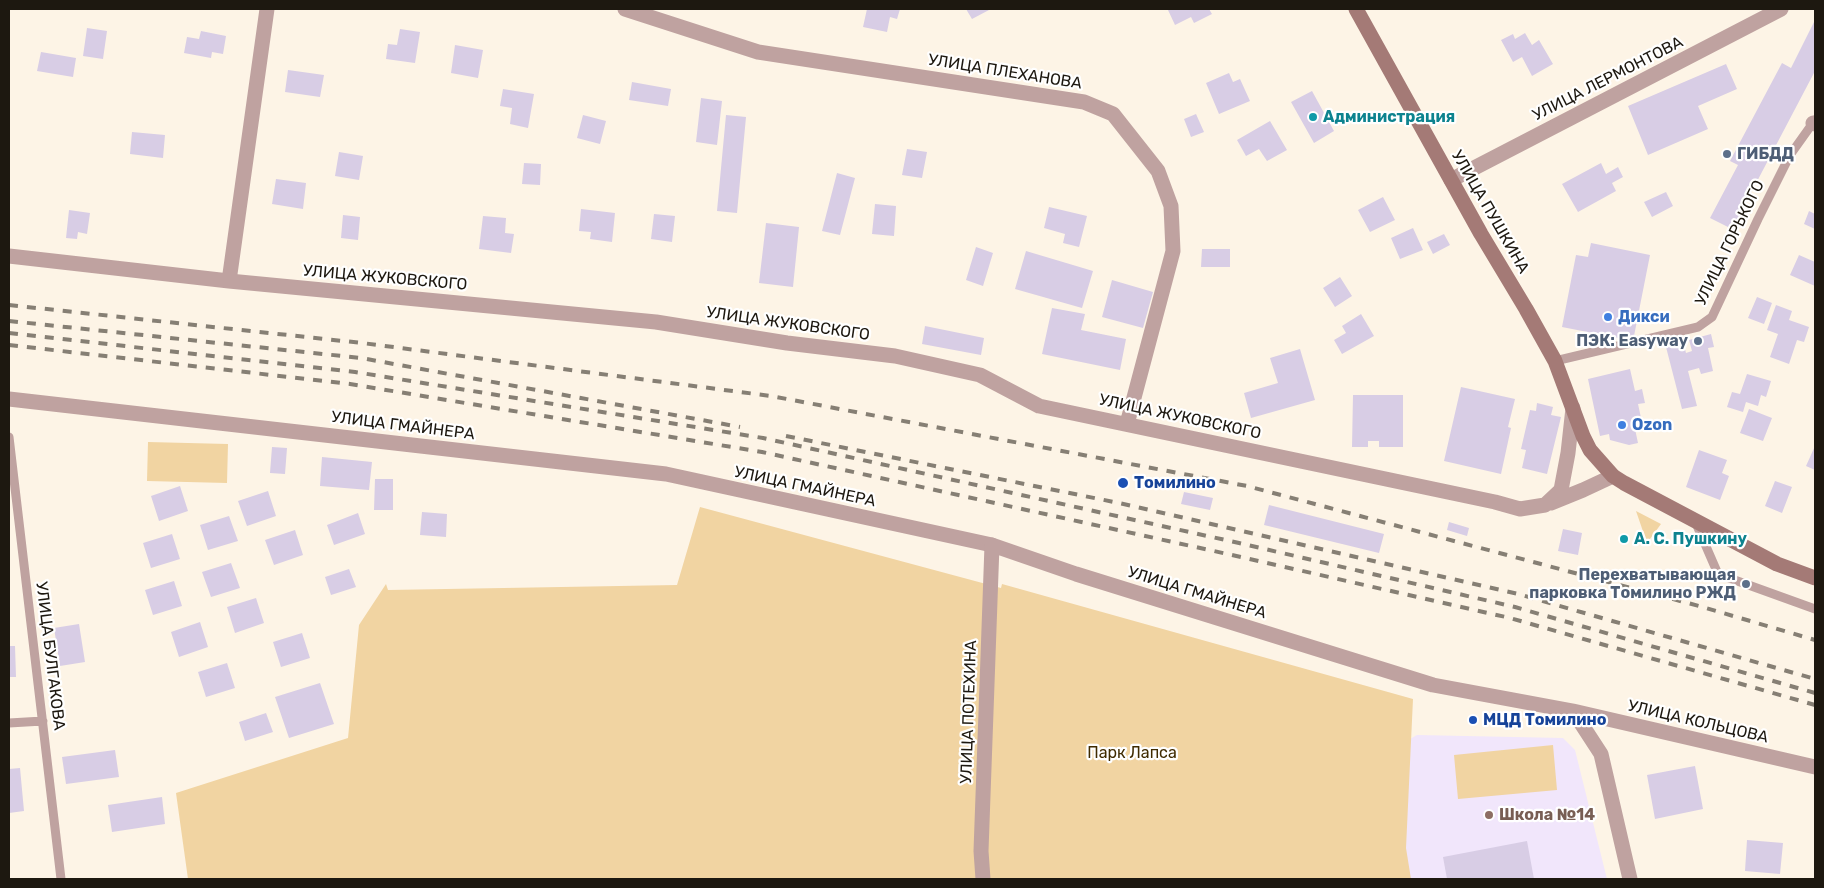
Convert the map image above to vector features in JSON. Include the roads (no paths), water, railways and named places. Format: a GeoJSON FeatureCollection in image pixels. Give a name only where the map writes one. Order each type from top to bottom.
{"type":"FeatureCollection","features":[{"type":"Feature","properties":{"kind":"main road","name":"УЛИЦА ПУШКИНА"},"geometry":{"type":"LineString","coordinates":[[1356,9],[1555,361],[1590,450],[1614,476],[1777,564],[1815,578]]}},
{"type":"Feature","properties":{"kind":"street"},"geometry":{"type":"LineString","coordinates":[[229,281],[267,9]]}},
{"type":"Feature","properties":{"kind":"street","name":"УЛИЦА ПЛЕХАНОВА"},"geometry":{"type":"LineString","coordinates":[[625,9],[758,52],[1084,102],[1113,114],[1158,171],[1171,206],[1173,251],[1127,424]]}},
{"type":"Feature","properties":{"kind":"street","name":"УЛИЦА ЛЕРМОНТОВА"},"geometry":{"type":"LineString","coordinates":[[1451,180],[1781,9]]}},
{"type":"Feature","properties":{"kind":"street","name":"УЛИЦА ЖУКОВСКОГО"},"geometry":{"type":"LineString","coordinates":[[9,256],[229,281],[656,322],[787,343],[895,356],[980,375],[1039,406],[1495,502],[1520,509],[1544,505],[1614,476]]}},
{"type":"Feature","properties":{"kind":"street","name":"УЛИЦА ГМАЙНЕРА"},"geometry":{"type":"LineString","coordinates":[[9,399],[666,474],[992,545],[1086,577],[1433,685],[1573,711]]}},
{"type":"Feature","properties":{"kind":"street"},"geometry":{"type":"LineString","coordinates":[[1544,505],[1561,490],[1568,453],[1573,408]]}},
{"type":"Feature","properties":{"kind":"street","name":"УЛИЦА ПОТЕХИНА"},"geometry":{"type":"LineString","coordinates":[[983,879],[981,851],[992,545]]}},
{"type":"Feature","properties":{"kind":"street"},"geometry":{"type":"LineString","coordinates":[[1573,711],[1600,754],[1630,879]]}},
{"type":"Feature","properties":{"kind":"street","name":"УЛИЦА КОЛЬЦОВА"},"geometry":{"type":"LineString","coordinates":[[1573,711],[1815,767]]}},
{"type":"Feature","properties":{"kind":"lane","name":"УЛИЦА ГОРЬКОГО"},"geometry":{"type":"LineString","coordinates":[[1555,361],[1698,328],[1712,317],[1790,155],[1815,122]]}},
{"type":"Feature","properties":{"kind":"lane","name":"УЛИЦА БУЛГАКОВА"},"geometry":{"type":"LineString","coordinates":[[9,437],[61,879]]}},
{"type":"Feature","properties":{"kind":"lane"},"geometry":{"type":"LineString","coordinates":[[1694,520],[1718,574],[1815,609]]}},
{"type":"Feature","properties":{"kind":"lane"},"geometry":{"type":"LineString","coordinates":[[9,723],[43,721]]}},
{"type":"Feature","properties":{"kind":"railway"},"geometry":{"type":"LineString","coordinates":[[9,305],[362,343],[771,396],[1247,486],[1699,606],[1815,640]]}},
{"type":"Feature","properties":{"kind":"railway"},"geometry":{"type":"LineString","coordinates":[[9,321],[361,358],[740,427]]}},
{"type":"Feature","properties":{"kind":"railway"},"geometry":{"type":"LineString","coordinates":[[9,333],[355,372],[763,438],[1239,543],[1515,607],[1815,693]]}},
{"type":"Feature","properties":{"kind":"railway"},"geometry":{"type":"LineString","coordinates":[[9,345],[350,384],[762,452],[1510,618],[1815,705]]}},
{"type":"Feature","properties":{"kind":"railway"},"geometry":{"type":"LineString","coordinates":[[786,436],[1119,503],[1518,594],[1815,679]]}},
{"type":"Feature","properties":{"kind":"place","name":"Администрация"},"geometry":{"type":"Point","coordinates":[1313,117]}},
{"type":"Feature","properties":{"kind":"place","name":"ГИБДД"},"geometry":{"type":"Point","coordinates":[1727,154]}},
{"type":"Feature","properties":{"kind":"place","name":"Дикси"},"geometry":{"type":"Point","coordinates":[1608,317]}},
{"type":"Feature","properties":{"kind":"place","name":"ПЭК: Easyway"},"geometry":{"type":"Point","coordinates":[1698,341]}},
{"type":"Feature","properties":{"kind":"place","name":"Ozon"},"geometry":{"type":"Point","coordinates":[1622,425]}},
{"type":"Feature","properties":{"kind":"place","name":"Томилино"},"geometry":{"type":"Point","coordinates":[1123,483]}},
{"type":"Feature","properties":{"kind":"place","name":"А. С. Пушкину"},"geometry":{"type":"Point","coordinates":[1624,539]}},
{"type":"Feature","properties":{"kind":"place","name":"Перехватывающая парковка Томилино РЖД"},"geometry":{"type":"Point","coordinates":[1746,584]}},
{"type":"Feature","properties":{"kind":"place","name":"МЦД Томилино"},"geometry":{"type":"Point","coordinates":[1473,720]}},
{"type":"Feature","properties":{"kind":"place","name":"Школа №14"},"geometry":{"type":"Point","coordinates":[1489,815]}},
{"type":"Feature","properties":{"kind":"park label","name":"Парк Лапса"},"geometry":{"type":"Point","coordinates":[1132,753]}}]}
